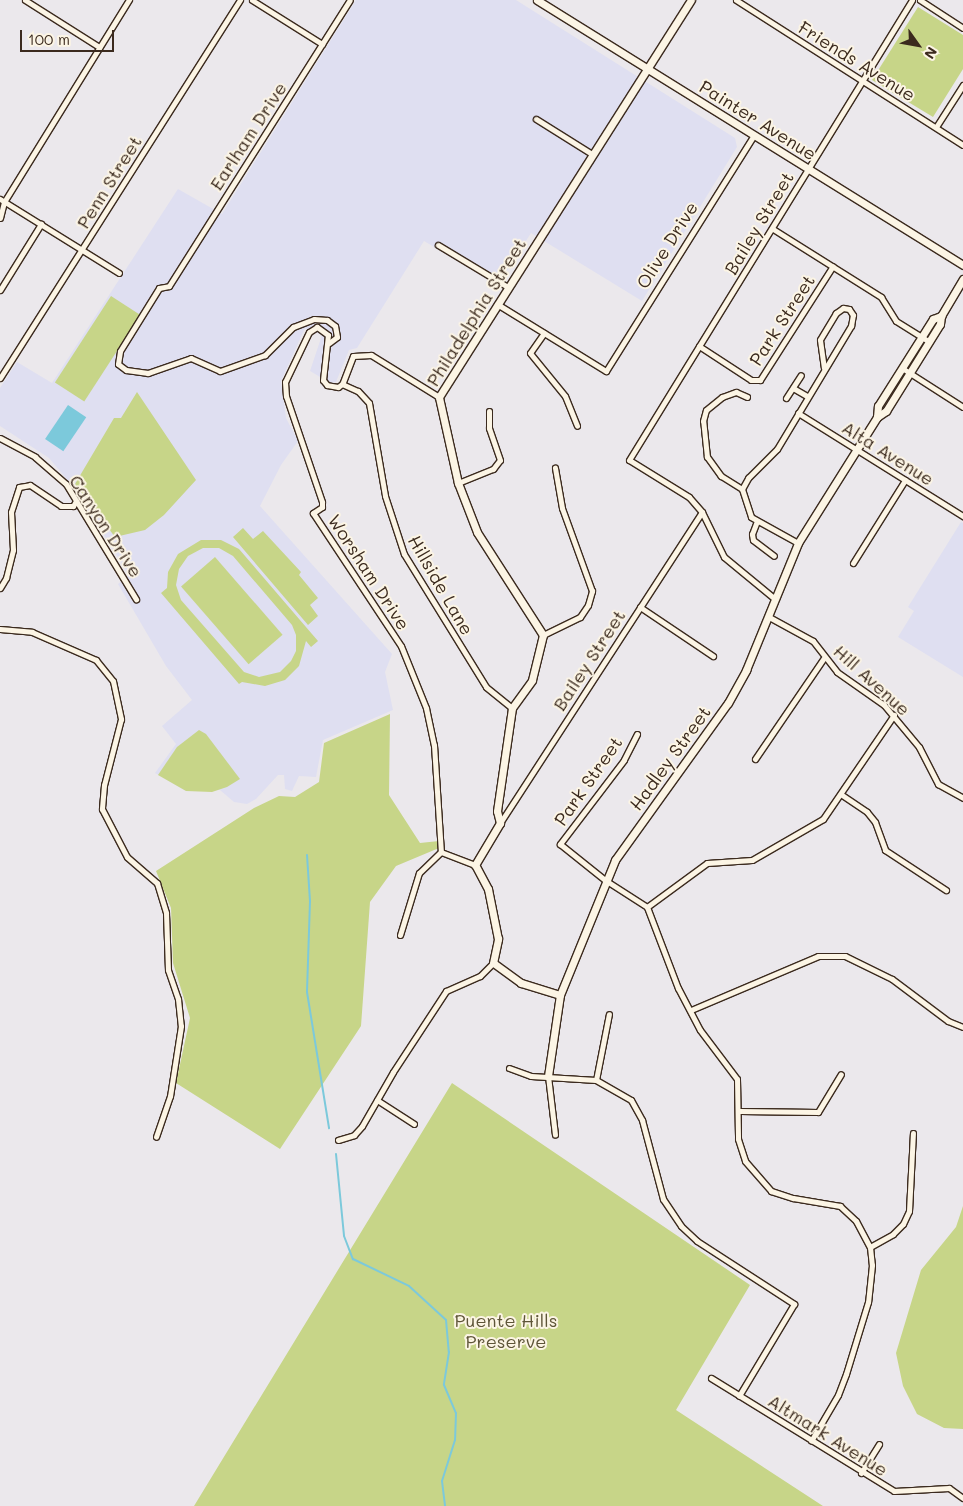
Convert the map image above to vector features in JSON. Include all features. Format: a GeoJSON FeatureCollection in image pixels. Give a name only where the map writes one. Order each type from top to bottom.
{"type":"FeatureCollection","features":[{"type":"Feature","properties":{"kind":"street"},"geometry":{"type":"LineString","coordinates":[[25,0],[100,47]]}},
{"type":"Feature","properties":{"kind":"street"},"geometry":{"type":"LineString","coordinates":[[0,218],[2,200],[129,0]]}},
{"type":"Feature","properties":{"kind":"street","name":"Penn Street"},"geometry":{"type":"LineString","coordinates":[[0,378],[240,0]]}},
{"type":"Feature","properties":{"kind":"street"},"geometry":{"type":"LineString","coordinates":[[252,0],[322,44]]}},
{"type":"Feature","properties":{"kind":"street","name":"Earlham Drive"},"geometry":{"type":"LineString","coordinates":[[329,343],[337,337],[335,326],[327,320],[314,319],[297,324],[265,355],[242,365],[220,371],[191,358],[155,372],[126,370],[118,364],[120,351],[159,288],[169,286],[350,0]]}},
{"type":"Feature","properties":{"kind":"street","name":"Painter Avenue"},"geometry":{"type":"LineString","coordinates":[[537,0],[963,265]]}},
{"type":"Feature","properties":{"kind":"street","name":"Philadelphia Street"},"geometry":{"type":"LineString","coordinates":[[542,635],[477,532],[458,483],[438,397],[691,0]]}},
{"type":"Feature","properties":{"kind":"street","name":"Friends Avenue"},"geometry":{"type":"LineString","coordinates":[[736,0],[963,145]]}},
{"type":"Feature","properties":{"kind":"street","name":"Bailey Street"},"geometry":{"type":"LineString","coordinates":[[500,823],[702,512],[689,497],[629,460],[774,228],[861,80],[912,0]]}},
{"type":"Feature","properties":{"kind":"street"},"geometry":{"type":"LineString","coordinates":[[920,0],[963,28]]}},
{"type":"Feature","properties":{"kind":"street"},"geometry":{"type":"LineString","coordinates":[[936,127],[963,85]]}},
{"type":"Feature","properties":{"kind":"street"},"geometry":{"type":"LineString","coordinates":[[536,119],[592,154]]}},
{"type":"Feature","properties":{"kind":"street","name":"Olive Drive"},"geometry":{"type":"LineString","coordinates":[[544,333],[606,371],[754,135]]}},
{"type":"Feature","properties":{"kind":"street"},"geometry":{"type":"LineString","coordinates":[[2,200],[119,273]]}},
{"type":"Feature","properties":{"kind":"street"},"geometry":{"type":"LineString","coordinates":[[0,290],[41,224]]}},
{"type":"Feature","properties":{"kind":"street"},"geometry":{"type":"LineString","coordinates":[[774,228],[881,297],[896,321],[929,342]]}},
{"type":"Feature","properties":{"kind":"street"},"geometry":{"type":"LineString","coordinates":[[438,245],[508,287]]}},
{"type":"Feature","properties":{"kind":"street","name":"Park Street"},"geometry":{"type":"LineString","coordinates":[[699,346],[752,380],[760,380],[833,266]]}},
{"type":"Feature","properties":{"kind":"street","name":"Hadley Street"},"geometry":{"type":"LineString","coordinates":[[555,1135],[548,1076],[560,995],[605,880],[615,860],[728,703],[769,617],[798,543],[877,417],[886,411],[940,324],[941,316],[963,279]]}},
{"type":"Feature","properties":{"kind":"street"},"geometry":{"type":"LineString","coordinates":[[497,304],[544,333],[530,353],[565,396],[577,426]]}},
{"type":"Feature","properties":{"kind":"street"},"geometry":{"type":"LineString","coordinates":[[798,543],[757,522],[747,511],[742,489],[748,478],[776,449],[851,326],[853,315],[849,309],[843,308],[836,313],[820,340],[824,368]]}},
{"type":"Feature","properties":{"kind":"street","name":"Hadley Street"},"geometry":{"type":"LineString","coordinates":[[877,417],[878,406],[933,319],[941,316]]}},
{"type":"Feature","properties":{"kind":"street","name":"Worsham Drive"},"geometry":{"type":"LineString","coordinates":[[329,343],[324,329],[314,328],[309,332],[285,382],[286,396],[322,502],[322,507],[313,513],[360,581],[414,671],[434,745],[441,852]]}},
{"type":"Feature","properties":{"kind":"street"},"geometry":{"type":"LineString","coordinates":[[329,343],[323,380],[327,385],[338,387],[342,384],[353,356],[371,355],[438,397]]}},
{"type":"Feature","properties":{"kind":"street"},"geometry":{"type":"LineString","coordinates":[[902,368],[963,407]]}},
{"type":"Feature","properties":{"kind":"street"},"geometry":{"type":"LineString","coordinates":[[786,398],[801,375]]}},
{"type":"Feature","properties":{"kind":"street","name":"Hillside Lane"},"geometry":{"type":"LineString","coordinates":[[342,384],[358,391],[369,403],[385,496],[404,554],[486,687],[512,708]]}},
{"type":"Feature","properties":{"kind":"street"},"geometry":{"type":"LineString","coordinates":[[793,388],[807,396]]}},
{"type":"Feature","properties":{"kind":"street"},"geometry":{"type":"LineString","coordinates":[[742,489],[722,476],[707,457],[703,421],[706,410],[722,397],[736,392],[747,397]]}},
{"type":"Feature","properties":{"kind":"street"},"geometry":{"type":"LineString","coordinates":[[458,483],[493,470],[500,460],[489,428],[489,411]]}},
{"type":"Feature","properties":{"kind":"street","name":"Alta Avenue"},"geometry":{"type":"LineString","coordinates":[[798,413],[963,516]]}},
{"type":"Feature","properties":{"kind":"street","name":"Canyon Drive"},"geometry":{"type":"LineString","coordinates":[[0,438],[35,457],[66,484],[136,599]]}},
{"type":"Feature","properties":{"kind":"street"},"geometry":{"type":"LineString","coordinates":[[475,865],[500,823],[497,811],[512,708],[532,680],[542,635],[580,617],[588,606],[592,591],[562,508],[555,468]]}},
{"type":"Feature","properties":{"kind":"street"},"geometry":{"type":"LineString","coordinates":[[853,563],[905,480]]}},
{"type":"Feature","properties":{"kind":"street"},"geometry":{"type":"LineString","coordinates":[[0,588],[6,578],[13,550],[11,512],[19,487],[30,485],[61,506],[72,506],[76,501]]}},
{"type":"Feature","properties":{"kind":"street"},"geometry":{"type":"LineString","coordinates":[[702,512],[724,557],[775,599]]}},
{"type":"Feature","properties":{"kind":"street"},"geometry":{"type":"LineString","coordinates":[[757,522],[752,534],[753,540],[774,556]]}},
{"type":"Feature","properties":{"kind":"street"},"geometry":{"type":"LineString","coordinates":[[640,607],[713,656]]}},
{"type":"Feature","properties":{"kind":"street","name":"Hill Avenue"},"geometry":{"type":"LineString","coordinates":[[769,617],[802,633],[813,641],[824,658],[837,672],[894,715],[919,747],[938,784],[963,798]]}},
{"type":"Feature","properties":{"kind":"street"},"geometry":{"type":"LineString","coordinates":[[0,629],[32,632],[96,660],[113,682],[121,719],[104,786],[102,810],[127,857],[157,883],[166,913],[168,970],[178,1000],[181,1026],[170,1096],[156,1137]]}},
{"type":"Feature","properties":{"kind":"street"},"geometry":{"type":"LineString","coordinates":[[755,759],[824,658]]}},
{"type":"Feature","properties":{"kind":"street"},"geometry":{"type":"LineString","coordinates":[[647,907],[706,863],[752,860],[823,819],[842,795],[894,715]]}},
{"type":"Feature","properties":{"kind":"street","name":"Park Street"},"geometry":{"type":"LineString","coordinates":[[605,880],[560,844],[624,760],[637,734]]}},
{"type":"Feature","properties":{"kind":"street"},"geometry":{"type":"LineString","coordinates":[[842,795],[867,812],[875,822],[885,850],[946,890]]}},
{"type":"Feature","properties":{"kind":"street"},"geometry":{"type":"LineString","coordinates":[[338,1140],[358,1131],[446,991],[480,976],[493,963],[498,939],[488,889],[475,865],[441,852],[419,873],[400,935]]}},
{"type":"Feature","properties":{"kind":"street"},"geometry":{"type":"LineString","coordinates":[[605,880],[647,907],[678,988],[700,1030],[737,1079],[740,1111],[738,1139],[745,1161],[771,1191],[840,1206],[856,1221],[870,1247],[872,1265],[868,1302],[838,1395],[811,1441]]}},
{"type":"Feature","properties":{"kind":"street"},"geometry":{"type":"LineString","coordinates":[[691,1010],[818,956],[846,956],[892,979],[948,1022],[963,1027]]}},
{"type":"Feature","properties":{"kind":"street"},"geometry":{"type":"LineString","coordinates":[[493,963],[521,984],[560,995]]}},
{"type":"Feature","properties":{"kind":"street"},"geometry":{"type":"LineString","coordinates":[[596,1080],[609,1014]]}},
{"type":"Feature","properties":{"kind":"street"},"geometry":{"type":"LineString","coordinates":[[509,1068],[531,1076],[596,1080],[631,1100],[642,1120],[663,1199],[681,1226],[697,1241],[794,1304],[739,1396]]}},
{"type":"Feature","properties":{"kind":"street"},"geometry":{"type":"LineString","coordinates":[[740,1111],[818,1112],[841,1074]]}},
{"type":"Feature","properties":{"kind":"street"},"geometry":{"type":"LineString","coordinates":[[377,1100],[414,1124]]}},
{"type":"Feature","properties":{"kind":"street"},"geometry":{"type":"LineString","coordinates":[[870,1247],[893,1234],[903,1224],[909,1211],[913,1133]]}},
{"type":"Feature","properties":{"kind":"street","name":"Altmark Avenue"},"geometry":{"type":"LineString","coordinates":[[711,1378],[894,1492],[949,1488],[963,1498]]}},
{"type":"Feature","properties":{"kind":"street"},"geometry":{"type":"LineString","coordinates":[[861,1473],[879,1444]]}},
{"type":"Feature","properties":{"kind":"shaded area"},"geometry":{"type":"Polygon","coordinates":[[[356,0],[516,0],[735,138],[737,147],[642,301],[531,233],[498,285],[424,241],[357,348],[349,350],[336,382],[330,383],[310,371],[322,335],[305,328],[281,381],[286,418],[298,441],[281,465],[260,506],[392,654],[385,672],[393,710],[323,740],[316,777],[299,776],[292,791],[285,789],[284,775],[278,775],[256,799],[247,804],[234,802],[220,790],[186,791],[155,773],[176,744],[162,726],[192,700],[166,666],[118,584],[129,575],[76,490],[49,458],[0,426],[0,388],[17,362],[52,383],[178,189],[222,214],[356,0]]]}},
{"type":"Feature","properties":{"kind":"shaded area"},"geometry":{"type":"Polygon","coordinates":[[[961,522],[963,523],[963,677],[898,637],[914,611],[908,607],[961,522]]]}},
{"type":"Feature","properties":{"kind":"green space"},"geometry":{"type":"Polygon","coordinates":[[[918,7],[963,35],[963,69],[933,117],[872,80],[918,7]]]}},
{"type":"Feature","properties":{"kind":"green space"},"geometry":{"type":"Polygon","coordinates":[[[111,296],[140,315],[84,401],[55,382],[111,296]]]}},
{"type":"Feature","properties":{"kind":"green space"},"geometry":{"type":"Polygon","coordinates":[[[137,392],[196,480],[164,515],[145,530],[115,537],[75,484],[114,418],[121,418],[137,392]]]}},
{"type":"Feature","properties":{"kind":"green space"},"geometry":{"type":"Polygon","coordinates":[[[243,528],[253,539],[263,531],[301,572],[299,575],[318,598],[310,605],[318,616],[308,625],[233,537],[243,528]]]}},
{"type":"Feature","properties":{"kind":"green space"},"geometry":{"type":"Polygon","coordinates":[[[201,540],[221,540],[239,549],[318,641],[311,647],[306,641],[299,666],[285,680],[265,686],[242,682],[239,684],[161,593],[167,588],[168,572],[178,554],[201,540]],[[203,548],[188,556],[179,569],[176,585],[181,600],[244,672],[259,677],[280,672],[291,661],[296,651],[296,635],[292,625],[233,556],[219,548],[203,548]]]}},
{"type":"Feature","properties":{"kind":"green space"},"geometry":{"type":"Polygon","coordinates":[[[215,557],[283,635],[249,664],[181,587],[215,557]]]}},
{"type":"Feature","properties":{"kind":"green space"},"geometry":{"type":"Polygon","coordinates":[[[390,714],[389,795],[420,843],[439,841],[439,848],[396,866],[370,902],[361,1026],[280,1149],[176,1083],[190,1018],[173,963],[171,908],[156,871],[254,808],[279,796],[295,797],[319,782],[324,743],[390,714]]]}},
{"type":"Feature","properties":{"kind":"green space"},"geometry":{"type":"Polygon","coordinates":[[[199,730],[206,734],[240,779],[227,787],[212,792],[186,791],[158,775],[177,747],[199,730]]]}},
{"type":"Feature","properties":{"kind":"green space","name":"Puente Hills Preserve"},"geometry":{"type":"Polygon","coordinates":[[[452,1083],[750,1285],[676,1410],[823,1506],[194,1506],[452,1083]]]}},
{"type":"Feature","properties":{"kind":"green space"},"geometry":{"type":"Polygon","coordinates":[[[963,1206],[963,1429],[944,1428],[917,1414],[903,1386],[896,1353],[921,1270],[956,1227],[963,1206]]]}},
{"type":"Feature","properties":{"kind":"water"},"geometry":{"type":"Polygon","coordinates":[[[68,405],[86,417],[63,451],[45,439],[68,405]]]}},
{"type":"Feature","properties":{"kind":"waterway"},"geometry":{"type":"LineString","coordinates":[[307,855],[310,901],[307,992],[329,1128]]}},
{"type":"Feature","properties":{"kind":"waterway"},"geometry":{"type":"LineString","coordinates":[[336,1154],[344,1236],[353,1259],[409,1286],[446,1320],[449,1352],[444,1385],[456,1413],[455,1440],[442,1481],[445,1506]]}}]}
